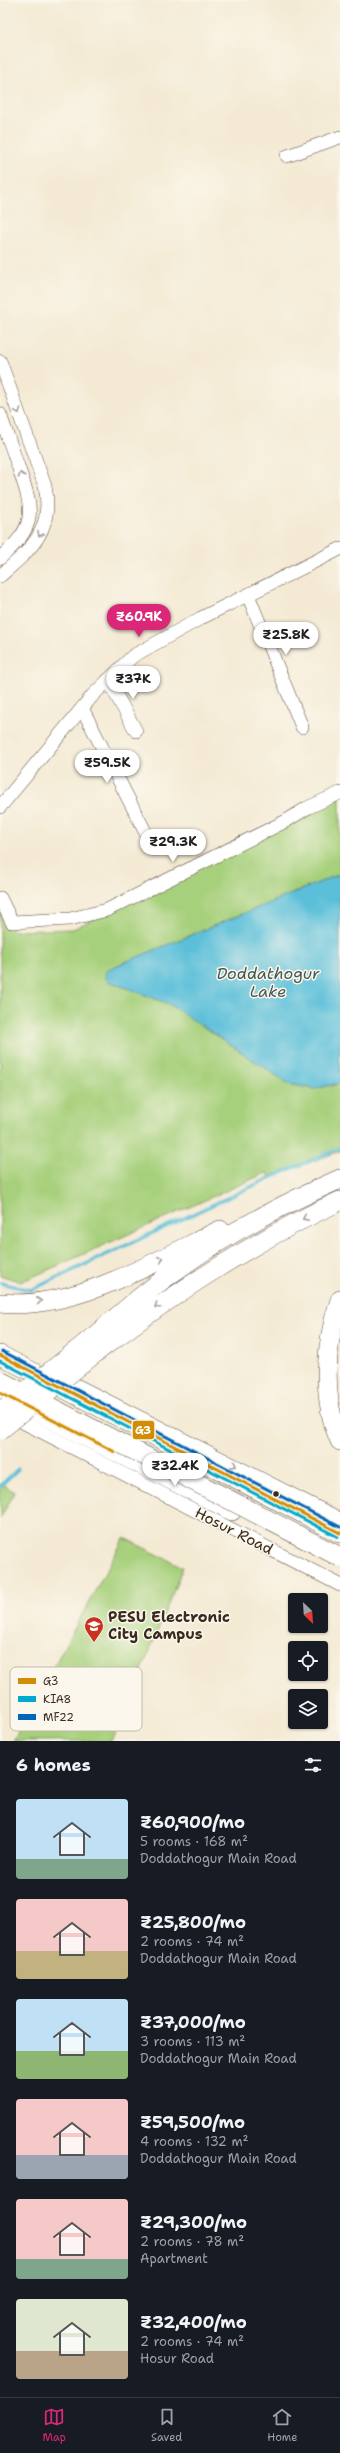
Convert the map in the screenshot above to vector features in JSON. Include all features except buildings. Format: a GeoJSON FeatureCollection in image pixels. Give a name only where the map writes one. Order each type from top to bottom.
{"type":"FeatureCollection","features":[{"type":"Feature","properties":{"kind":"highway"},"geometry":{"type":"LineString","coordinates":[[0,1430],[93,1346],[149,1290],[236,1231],[274,1210],[340,1179]]}},
{"type":"Feature","properties":{"kind":"highway"},"geometry":{"type":"LineString","coordinates":[[0,1411],[93,1346],[196,1280],[283,1228],[340,1201]]}},
{"type":"Feature","properties":{"kind":"highway"},"geometry":{"type":"LineString","coordinates":[[0,1303],[54,1299],[90,1290],[158,1261],[245,1217],[274,1210]]}},
{"type":"Feature","properties":{"kind":"highway"},"geometry":{"type":"LineString","coordinates":[[340,1300],[329,1344],[328,1366],[331,1413],[340,1441]]}},
{"type":"Feature","properties":{"kind":"highway"},"geometry":{"type":"LineString","coordinates":[[0,1355],[340,1533]]}},
{"type":"Feature","properties":{"kind":"highway"},"geometry":{"type":"LineString","coordinates":[[0,1368],[152,1450],[340,1544]]}},
{"type":"Feature","properties":{"kind":"highway"},"geometry":{"type":"LineString","coordinates":[[0,1381],[340,1557]]}},
{"type":"Feature","properties":{"kind":"highway","name":"Hosur Road"},"geometry":{"type":"LineString","coordinates":[[0,1393],[340,1566]]}},
{"type":"Feature","properties":{"kind":"street"},"geometry":{"type":"LineString","coordinates":[[287,156],[340,138]]}},
{"type":"Feature","properties":{"kind":"street"},"geometry":{"type":"LineString","coordinates":[[0,361],[45,486],[48,501],[47,518],[35,542],[27,553],[0,576]]}},
{"type":"Feature","properties":{"kind":"street"},"geometry":{"type":"LineString","coordinates":[[0,414],[30,501],[26,528],[20,539],[0,558]]}},
{"type":"Feature","properties":{"kind":"street"},"geometry":{"type":"LineString","coordinates":[[30,501],[48,501]]}},
{"type":"Feature","properties":{"kind":"street"},"geometry":{"type":"LineString","coordinates":[[0,807],[82,708],[133,656],[248,595],[339,554]]}},
{"type":"Feature","properties":{"kind":"street"},"geometry":{"type":"LineString","coordinates":[[248,595],[302,727]]}},
{"type":"Feature","properties":{"kind":"street"},"geometry":{"type":"LineString","coordinates":[[108,680],[136,731]]}},
{"type":"Feature","properties":{"kind":"street"},"geometry":{"type":"LineString","coordinates":[[82,708],[154,849]]}},
{"type":"Feature","properties":{"kind":"street"},"geometry":{"type":"LineString","coordinates":[[0,898],[12,922],[70,919],[107,910],[307,808],[340,793]]}},
{"type":"Feature","properties":{"kind":"street"},"geometry":{"type":"LineString","coordinates":[[0,1346],[340,1519]]}},
{"type":"Feature","properties":{"kind":"street","name":"Hosur Road"},"geometry":{"type":"LineString","coordinates":[[0,1411],[340,1585]]}},
{"type":"Feature","properties":{"kind":"green space"},"geometry":{"type":"Polygon","coordinates":[[[340,797],[340,874],[109,969],[105,972],[111,982],[169,1004],[269,1068],[275,1075],[332,1086],[340,1083],[340,1151],[272,1177],[266,1173],[21,1282],[0,1275],[0,907],[13,931],[73,929],[340,797]]]}},
{"type":"Feature","properties":{"kind":"green space"},"geometry":{"type":"Polygon","coordinates":[[[0,1483],[15,1492],[0,1519],[0,1483]]]}},
{"type":"Feature","properties":{"kind":"green space"},"geometry":{"type":"Polygon","coordinates":[[[124,1538],[183,1567],[142,1670],[142,1667],[53,1667],[124,1538]]]}},
{"type":"Feature","properties":{"kind":"green space"},"geometry":{"type":"Polygon","coordinates":[[[18,1731],[116,1731],[111,1741],[13,1741],[18,1731]]]}},
{"type":"Feature","properties":{"kind":"water","name":"Doddathogur Lake"},"geometry":{"type":"Polygon","coordinates":[[[340,874],[340,1083],[315,1089],[289,1084],[169,1004],[108,981],[105,977],[108,969],[340,874]]]}},
{"type":"Feature","properties":{"kind":"waterway"},"geometry":{"type":"LineString","coordinates":[[0,1283],[31,1290],[272,1177],[340,1148]]}},
{"type":"Feature","properties":{"kind":"waterway"},"geometry":{"type":"LineString","coordinates":[[0,1486],[18,1469]]}},
{"type":"Feature","properties":{"kind":"transit line","name":"MF22"},"geometry":{"type":"LineString","coordinates":[[2,1351],[340,1527]]}},
{"type":"Feature","properties":{"kind":"transit line","name":"G3"},"geometry":{"type":"LineString","coordinates":[[0,1355],[340,1533]]}},
{"type":"Feature","properties":{"kind":"transit line","name":"KIA8"},"geometry":{"type":"LineString","coordinates":[[0,1361],[338,1537]]}},
{"type":"Feature","properties":{"kind":"transit line","name":"G3"},"geometry":{"type":"LineString","coordinates":[[0,1393],[115,1452]]}},
{"type":"Feature","properties":{"kind":"place","name":"PESU Electronic City Campus"},"geometry":{"type":"Point","coordinates":[94,1643]}}]}
